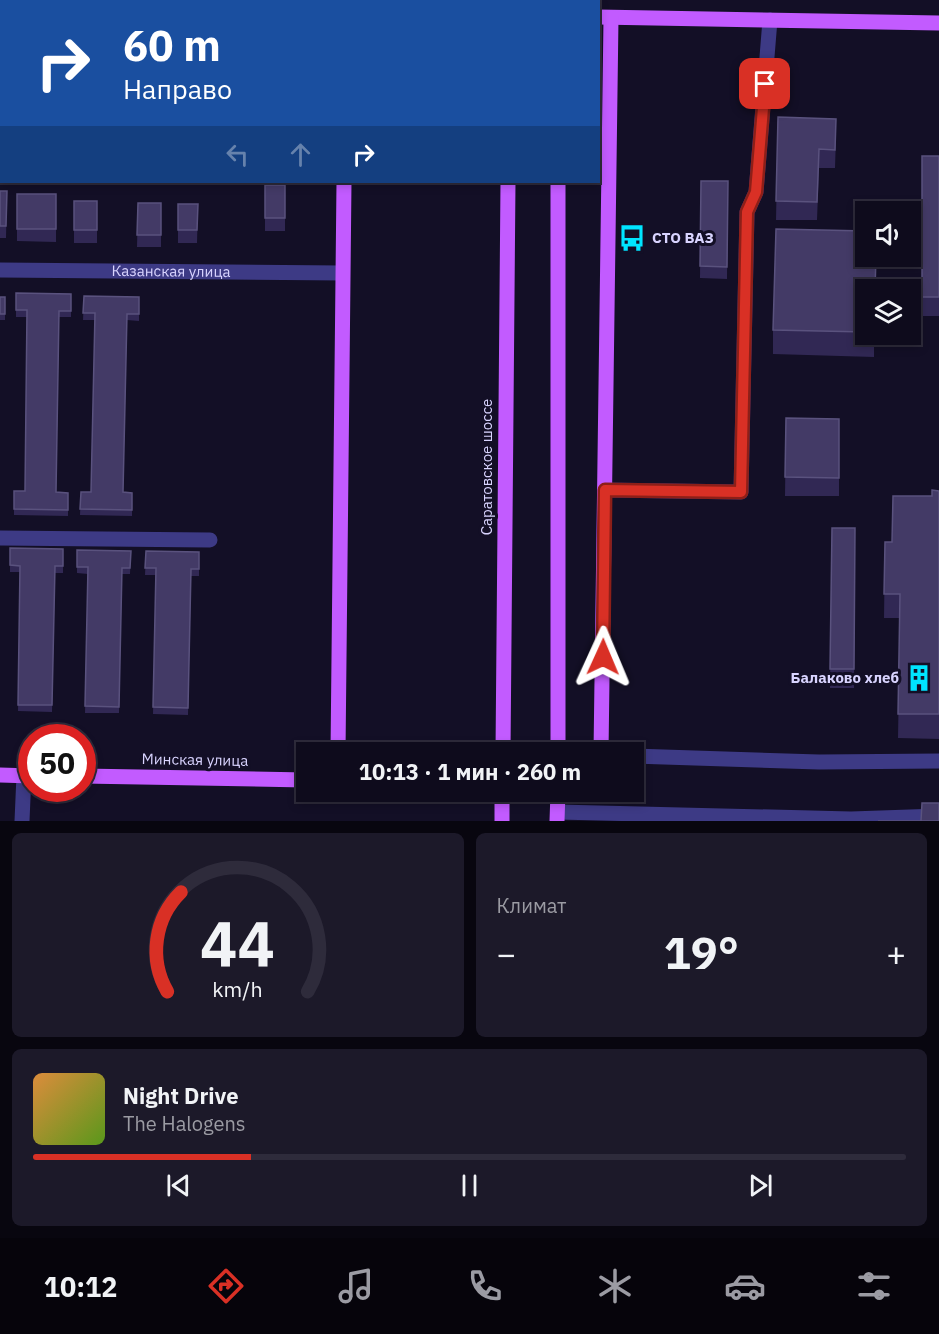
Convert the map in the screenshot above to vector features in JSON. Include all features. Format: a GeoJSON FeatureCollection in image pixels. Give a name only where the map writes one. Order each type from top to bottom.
{"type":"FeatureCollection","features":[{"type":"Feature","properties":{"kind":"main road"},"geometry":{"type":"LineString","coordinates":[[601,742],[605,490],[605,17],[939,23]]}},
{"type":"Feature","properties":{"kind":"main road"},"geometry":{"type":"LineString","coordinates":[[338,742],[344,183]]}},
{"type":"Feature","properties":{"kind":"main road","name":"Саратовское шоссе"},"geometry":{"type":"LineString","coordinates":[[503,742],[508,183]]}},
{"type":"Feature","properties":{"kind":"main road"},"geometry":{"type":"LineString","coordinates":[[558,183],[558,742]]}},
{"type":"Feature","properties":{"kind":"main road"},"geometry":{"type":"LineString","coordinates":[[0,775],[18,776]]}},
{"type":"Feature","properties":{"kind":"main road","name":"Минская улица"},"geometry":{"type":"LineString","coordinates":[[96,777],[296,780]]}},
{"type":"Feature","properties":{"kind":"main road"},"geometry":{"type":"LineString","coordinates":[[502,802],[502,821]]}},
{"type":"Feature","properties":{"kind":"main road"},"geometry":{"type":"LineString","coordinates":[[557,817],[558,802]]}},
{"type":"Feature","properties":{"kind":"street"},"geometry":{"type":"LineString","coordinates":[[605,490],[741,492],[747,212],[756,192],[770,20]]}},
{"type":"Feature","properties":{"kind":"street","name":"Казанская улица"},"geometry":{"type":"LineString","coordinates":[[0,270],[342,273]]}},
{"type":"Feature","properties":{"kind":"street"},"geometry":{"type":"LineString","coordinates":[[0,538],[210,540]]}},
{"type":"Feature","properties":{"kind":"street"},"geometry":{"type":"LineString","coordinates":[[644,756],[819,762],[939,761]]}},
{"type":"Feature","properties":{"kind":"street"},"geometry":{"type":"LineString","coordinates":[[22,821],[25,802]]}},
{"type":"Feature","properties":{"kind":"street"},"geometry":{"type":"LineString","coordinates":[[557,817],[850,820],[939,816]]}},
{"type":"Feature","properties":{"kind":"building"},"geometry":{"type":"Polygon","coordinates":[[[778,117],[836,119],[835,150],[819,149],[817,202],[776,201],[778,117]]]}},
{"type":"Feature","properties":{"kind":"building"},"geometry":{"type":"Polygon","coordinates":[[[922,156],[939,156],[939,297],[922,297],[922,156]]]}},
{"type":"Feature","properties":{"kind":"building"},"geometry":{"type":"Polygon","coordinates":[[[701,181],[728,181],[727,267],[700,266],[701,181]]]}},
{"type":"Feature","properties":{"kind":"building"},"geometry":{"type":"Polygon","coordinates":[[[265,185],[285,185],[285,218],[265,218],[265,185]]]}},
{"type":"Feature","properties":{"kind":"building"},"geometry":{"type":"Polygon","coordinates":[[[0,191],[7,191],[6,226],[0,226],[0,191]]]}},
{"type":"Feature","properties":{"kind":"building"},"geometry":{"type":"Polygon","coordinates":[[[17,194],[56,194],[56,229],[17,229],[17,194]]]}},
{"type":"Feature","properties":{"kind":"building"},"geometry":{"type":"Polygon","coordinates":[[[74,201],[97,201],[97,230],[74,230],[74,201]]]}},
{"type":"Feature","properties":{"kind":"building"},"geometry":{"type":"Polygon","coordinates":[[[138,203],[161,203],[161,235],[137,235],[138,203]]]}},
{"type":"Feature","properties":{"kind":"building"},"geometry":{"type":"Polygon","coordinates":[[[178,204],[198,204],[197,230],[178,230],[178,204]]]}},
{"type":"Feature","properties":{"kind":"building"},"geometry":{"type":"Polygon","coordinates":[[[776,229],[855,231],[855,267],[876,267],[875,279],[855,279],[855,332],[773,330],[776,229]]]}},
{"type":"Feature","properties":{"kind":"building"},"geometry":{"type":"Polygon","coordinates":[[[16,293],[71,294],[71,311],[59,311],[56,492],[68,493],[68,510],[14,509],[14,491],[25,491],[27,310],[16,310],[16,293]]]}},
{"type":"Feature","properties":{"kind":"building"},"geometry":{"type":"Polygon","coordinates":[[[84,296],[139,297],[139,314],[127,314],[123,492],[132,493],[132,510],[80,509],[81,492],[91,492],[95,313],[83,313],[84,296]]]}},
{"type":"Feature","properties":{"kind":"building"},"geometry":{"type":"Polygon","coordinates":[[[0,297],[5,297],[5,314],[0,314],[0,297]]]}},
{"type":"Feature","properties":{"kind":"building"},"geometry":{"type":"Polygon","coordinates":[[[786,418],[839,419],[839,478],[785,477],[786,418]]]}},
{"type":"Feature","properties":{"kind":"building","name":"Балаково хлеб"},"geometry":{"type":"Polygon","coordinates":[[[932,490],[939,491],[939,714],[898,714],[900,594],[884,594],[885,542],[892,542],[893,496],[932,496],[932,490]]]}},
{"type":"Feature","properties":{"kind":"building"},"geometry":{"type":"Polygon","coordinates":[[[832,528],[855,528],[854,669],[830,669],[832,528]]]}},
{"type":"Feature","properties":{"kind":"building"},"geometry":{"type":"Polygon","coordinates":[[[10,548],[63,549],[63,566],[55,566],[52,705],[18,705],[20,566],[10,565],[10,548]]]}},
{"type":"Feature","properties":{"kind":"building"},"geometry":{"type":"Polygon","coordinates":[[[77,550],[131,551],[130,568],[122,568],[119,707],[85,706],[88,567],[77,567],[77,550]]]}},
{"type":"Feature","properties":{"kind":"building"},"geometry":{"type":"Polygon","coordinates":[[[146,551],[199,552],[199,569],[191,569],[188,708],[153,707],[156,568],[145,568],[146,551]]]}},
{"type":"Feature","properties":{"kind":"building"},"geometry":{"type":"Polygon","coordinates":[[[922,803],[939,803],[939,821],[921,821],[922,803]]]}},
{"type":"Feature","properties":{"kind":"place","name":"СТО ВАЗ"},"geometry":{"type":"Point","coordinates":[632,238]}},
{"type":"Feature","properties":{"kind":"place","name":"Балаково хлеб"},"geometry":{"type":"Point","coordinates":[919,678]}},
{"type":"Feature","properties":{"kind":"route"},"geometry":{"type":"LineString","coordinates":[[603,657],[605,490],[741,492],[747,212],[756,192],[765,84]]}}]}
